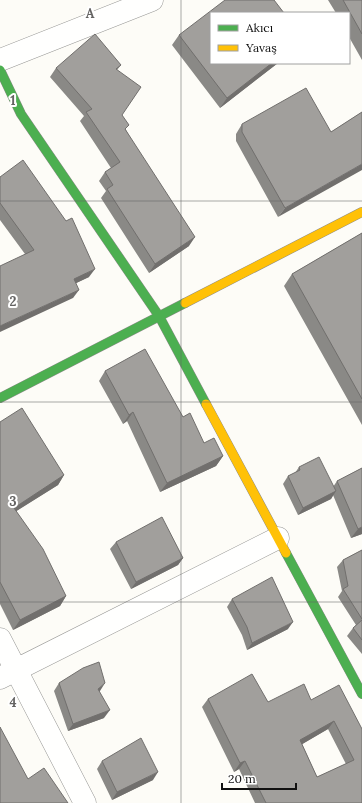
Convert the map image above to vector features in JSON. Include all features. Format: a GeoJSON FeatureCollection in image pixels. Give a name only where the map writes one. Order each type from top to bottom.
{"type":"FeatureCollection","features":[{"type":"Feature","properties":{"kind":"street"},"geometry":{"type":"LineString","coordinates":[[0,60],[152,0]]}},
{"type":"Feature","properties":{"kind":"street"},"geometry":{"type":"LineString","coordinates":[[0,70],[21,114],[159,316],[362,694]]}},
{"type":"Feature","properties":{"kind":"street"},"geometry":{"type":"LineString","coordinates":[[0,398],[362,212]]}},
{"type":"Feature","properties":{"kind":"street"},"geometry":{"type":"LineString","coordinates":[[8,674],[278,538]]}},
{"type":"Feature","properties":{"kind":"street"},"geometry":{"type":"LineString","coordinates":[[0,639],[8,674],[85,803]]}},
{"type":"Feature","properties":{"kind":"building"},"geometry":{"type":"Polygon","coordinates":[[[225,0],[274,0],[283,12],[210,12],[210,64],[271,64],[227,98],[179,35],[225,0]]]}},
{"type":"Feature","properties":{"kind":"building"},"geometry":{"type":"Polygon","coordinates":[[[343,0],[362,0],[362,34],[350,12],[343,0]]]}},
{"type":"Feature","properties":{"kind":"building"},"geometry":{"type":"Polygon","coordinates":[[[95,34],[121,65],[116,69],[141,87],[122,115],[129,125],[125,129],[195,237],[155,264],[107,189],[113,185],[105,172],[120,162],[86,112],[92,109],[56,68],[95,34]]]}},
{"type":"Feature","properties":{"kind":"building"},"geometry":{"type":"Polygon","coordinates":[[[306,88],[331,132],[362,112],[362,164],[285,208],[242,132],[242,124],[306,88]]]}},
{"type":"Feature","properties":{"kind":"building"},"geometry":{"type":"Polygon","coordinates":[[[23,160],[66,221],[72,218],[95,269],[74,279],[79,290],[0,326],[0,266],[34,250],[0,203],[0,177],[23,160]]]}},
{"type":"Feature","properties":{"kind":"building"},"geometry":{"type":"Polygon","coordinates":[[[362,233],[362,399],[292,274],[362,233]]]}},
{"type":"Feature","properties":{"kind":"building"},"geometry":{"type":"Polygon","coordinates":[[[145,349],[183,417],[190,413],[204,443],[214,438],[223,456],[167,483],[133,412],[129,415],[105,371],[145,349]]]}},
{"type":"Feature","properties":{"kind":"building"},"geometry":{"type":"Polygon","coordinates":[[[22,408],[64,475],[14,508],[43,549],[66,596],[20,620],[0,582],[0,422],[22,408]]]}},
{"type":"Feature","properties":{"kind":"building"},"geometry":{"type":"Polygon","coordinates":[[[319,457],[336,491],[303,508],[288,476],[300,470],[299,467],[319,457]]]}},
{"type":"Feature","properties":{"kind":"building"},"geometry":{"type":"Polygon","coordinates":[[[362,468],[362,527],[358,529],[337,481],[362,468]]]}},
{"type":"Feature","properties":{"kind":"building"},"geometry":{"type":"Polygon","coordinates":[[[162,517],[183,558],[136,582],[116,542],[162,517]]]}},
{"type":"Feature","properties":{"kind":"building"},"geometry":{"type":"Polygon","coordinates":[[[362,550],[362,619],[343,589],[348,586],[343,560],[362,550]]]}},
{"type":"Feature","properties":{"kind":"building"},"geometry":{"type":"Polygon","coordinates":[[[272,577],[293,622],[252,643],[247,627],[232,599],[272,577]]]}},
{"type":"Feature","properties":{"kind":"building"},"geometry":{"type":"Polygon","coordinates":[[[362,620],[362,640],[353,628],[362,620]]]}},
{"type":"Feature","properties":{"kind":"building"},"geometry":{"type":"Polygon","coordinates":[[[99,662],[105,683],[98,689],[110,710],[73,724],[59,683],[83,668],[99,662]]]}},
{"type":"Feature","properties":{"kind":"building"},"geometry":{"type":"Polygon","coordinates":[[[252,674],[268,702],[304,684],[311,700],[339,685],[362,729],[362,803],[266,803],[245,761],[240,763],[208,699],[252,674]],[[334,721],[300,740],[317,777],[354,760],[334,721]]]}},
{"type":"Feature","properties":{"kind":"building"},"geometry":{"type":"Polygon","coordinates":[[[0,727],[28,779],[44,768],[68,803],[0,803],[0,727]]]}},
{"type":"Feature","properties":{"kind":"building"},"geometry":{"type":"Polygon","coordinates":[[[141,738],[158,772],[117,792],[102,761],[141,738]]]}},
{"type":"Feature","properties":{"kind":"traffic: fast"},"geometry":{"type":"LineString","coordinates":[[0,70],[21,114],[159,316],[206,404]]}},
{"type":"Feature","properties":{"kind":"traffic: fast"},"geometry":{"type":"LineString","coordinates":[[0,398],[185,303]]}},
{"type":"Feature","properties":{"kind":"traffic: fast"},"geometry":{"type":"LineString","coordinates":[[286,553],[362,694]]}},
{"type":"Feature","properties":{"kind":"traffic: slow"},"geometry":{"type":"LineString","coordinates":[[185,303],[362,212]]}},
{"type":"Feature","properties":{"kind":"traffic: slow"},"geometry":{"type":"LineString","coordinates":[[206,404],[286,553]]}}]}
